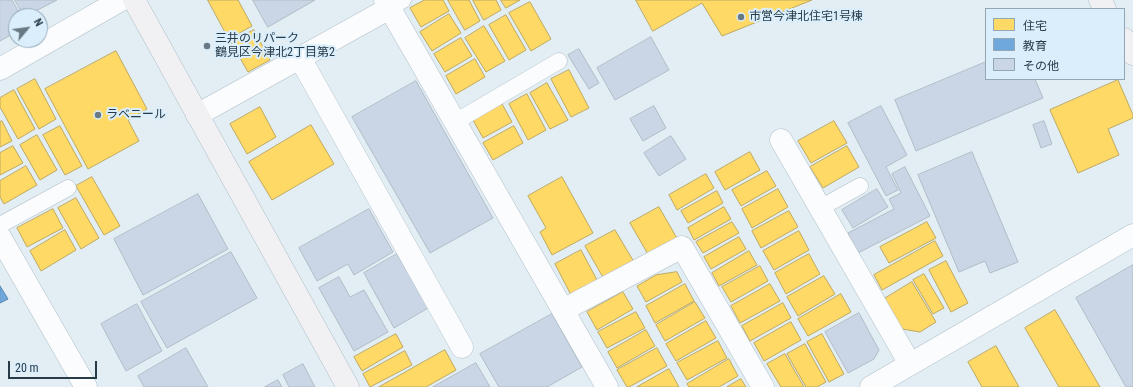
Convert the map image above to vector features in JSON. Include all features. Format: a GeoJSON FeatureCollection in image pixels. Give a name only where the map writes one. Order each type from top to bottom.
{"type":"FeatureCollection","features":[{"type":"Feature","properties":{"kind":"street"},"geometry":{"type":"LineString","coordinates":[[0,69],[121,0]]}},
{"type":"Feature","properties":{"kind":"street"},"geometry":{"type":"LineString","coordinates":[[134,0],[348,387]]}},
{"type":"Feature","properties":{"kind":"street"},"geometry":{"type":"LineString","coordinates":[[198,115],[300,58],[392,3],[455,122],[607,387]]}},
{"type":"Feature","properties":{"kind":"street"},"geometry":{"type":"LineString","coordinates":[[300,58],[462,347]]}},
{"type":"Feature","properties":{"kind":"street"},"geometry":{"type":"LineString","coordinates":[[781,140],[910,364]]}},
{"type":"Feature","properties":{"kind":"street"},"geometry":{"type":"LineString","coordinates":[[870,387],[1133,235]]}},
{"type":"Feature","properties":{"kind":"street"},"geometry":{"type":"LineString","coordinates":[[0,237],[86,387]]}},
{"type":"Feature","properties":{"kind":"street"},"geometry":{"type":"LineString","coordinates":[[563,310],[682,247],[763,387]]}},
{"type":"Feature","properties":{"kind":"lane"},"geometry":{"type":"LineString","coordinates":[[455,122],[559,61]]}},
{"type":"Feature","properties":{"kind":"lane"},"geometry":{"type":"LineString","coordinates":[[820,208],[860,186]]}},
{"type":"Feature","properties":{"kind":"lane"},"geometry":{"type":"LineString","coordinates":[[0,224],[68,188]]}},
{"type":"Feature","properties":{"kind":"building: 住宅"},"geometry":{"type":"Polygon","coordinates":[[[208,0],[238,0],[252,26],[229,39],[208,0]]]}},
{"type":"Feature","properties":{"kind":"building: 住宅"},"geometry":{"type":"Polygon","coordinates":[[[425,0],[443,0],[449,11],[421,27],[410,8],[425,0]]]}},
{"type":"Feature","properties":{"kind":"building: 住宅"},"geometry":{"type":"Polygon","coordinates":[[[448,0],[469,0],[480,21],[465,30],[448,0]]]}},
{"type":"Feature","properties":{"kind":"building: 住宅"},"geometry":{"type":"Polygon","coordinates":[[[473,0],[496,0],[501,10],[484,20],[473,0]]]}},
{"type":"Feature","properties":{"kind":"building: 住宅"},"geometry":{"type":"Polygon","coordinates":[[[501,0],[520,0],[506,8],[501,0]]]}},
{"type":"Feature","properties":{"kind":"building: 住宅","name":"市営今津北住宅1号棟"},"geometry":{"type":"Polygon","coordinates":[[[636,0],[812,0],[722,36],[702,3],[653,31],[636,0]]]}},
{"type":"Feature","properties":{"kind":"building: 住宅"},"geometry":{"type":"Polygon","coordinates":[[[530,2],[551,39],[531,51],[509,13],[530,2]]]}},
{"type":"Feature","properties":{"kind":"building: 住宅"},"geometry":{"type":"Polygon","coordinates":[[[449,14],[461,33],[432,51],[420,32],[449,14]]]}},
{"type":"Feature","properties":{"kind":"building: 住宅"},"geometry":{"type":"Polygon","coordinates":[[[506,15],[526,50],[509,60],[489,25],[506,15]]]}},
{"type":"Feature","properties":{"kind":"building: 住宅"},"geometry":{"type":"Polygon","coordinates":[[[484,26],[505,61],[486,72],[465,38],[484,26]]]}},
{"type":"Feature","properties":{"kind":"building: 住宅"},"geometry":{"type":"Polygon","coordinates":[[[254,30],[270,60],[248,72],[231,42],[254,30]]]}},
{"type":"Feature","properties":{"kind":"building: 住宅"},"geometry":{"type":"Polygon","coordinates":[[[461,38],[472,56],[445,72],[434,54],[461,38]]]}},
{"type":"Feature","properties":{"kind":"building: 住宅","name":"ラベニール"},"geometry":{"type":"Polygon","coordinates":[[[116,51],[147,109],[128,120],[139,141],[88,169],[45,89],[116,51]]]}},
{"type":"Feature","properties":{"kind":"building: 住宅"},"geometry":{"type":"Polygon","coordinates":[[[475,59],[485,77],[456,94],[446,76],[475,59]]]}},
{"type":"Feature","properties":{"kind":"building: 住宅"},"geometry":{"type":"Polygon","coordinates":[[[569,70],[589,108],[571,117],[551,79],[569,70]]]}},
{"type":"Feature","properties":{"kind":"building: 住宅"},"geometry":{"type":"Polygon","coordinates":[[[35,79],[56,119],[39,129],[17,89],[35,79]]]}},
{"type":"Feature","properties":{"kind":"building: 住宅"},"geometry":{"type":"Polygon","coordinates":[[[1118,80],[1133,115],[1133,118],[1108,129],[1119,155],[1078,173],[1050,110],[1118,80]]]}},
{"type":"Feature","properties":{"kind":"building: 住宅"},"geometry":{"type":"Polygon","coordinates":[[[547,83],[568,120],[550,129],[530,93],[547,83]]]}},
{"type":"Feature","properties":{"kind":"building: 住宅"},"geometry":{"type":"Polygon","coordinates":[[[14,90],[35,129],[18,139],[0,107],[0,98],[14,90]]]}},
{"type":"Feature","properties":{"kind":"building: 住宅"},"geometry":{"type":"Polygon","coordinates":[[[527,94],[546,130],[528,140],[509,104],[527,94]]]}},
{"type":"Feature","properties":{"kind":"building: 住宅"},"geometry":{"type":"Polygon","coordinates":[[[502,104],[512,122],[483,138],[473,120],[502,104]]]}},
{"type":"Feature","properties":{"kind":"building: 住宅"},"geometry":{"type":"Polygon","coordinates":[[[260,107],[276,137],[247,154],[230,124],[260,107]]]}},
{"type":"Feature","properties":{"kind":"building: 住宅"},"geometry":{"type":"Polygon","coordinates":[[[2,121],[12,141],[0,147],[0,122],[2,121]]]}},
{"type":"Feature","properties":{"kind":"building: 住宅"},"geometry":{"type":"Polygon","coordinates":[[[834,121],[847,143],[811,163],[798,141],[834,121]]]}},
{"type":"Feature","properties":{"kind":"building: 住宅"},"geometry":{"type":"Polygon","coordinates":[[[311,125],[334,164],[272,200],[249,162],[311,125]]]}},
{"type":"Feature","properties":{"kind":"building: 住宅"},"geometry":{"type":"Polygon","coordinates":[[[60,126],[82,166],[65,175],[43,135],[60,126]]]}},
{"type":"Feature","properties":{"kind":"building: 住宅"},"geometry":{"type":"Polygon","coordinates":[[[514,126],[523,143],[493,160],[483,143],[514,126]]]}},
{"type":"Feature","properties":{"kind":"building: 住宅"},"geometry":{"type":"Polygon","coordinates":[[[37,135],[57,170],[40,180],[20,145],[37,135]]]}},
{"type":"Feature","properties":{"kind":"building: 住宅"},"geometry":{"type":"Polygon","coordinates":[[[13,146],[23,163],[0,175],[0,153],[13,146]]]}},
{"type":"Feature","properties":{"kind":"building: 住宅"},"geometry":{"type":"Polygon","coordinates":[[[847,146],[859,167],[823,188],[810,167],[847,146]]]}},
{"type":"Feature","properties":{"kind":"building: 住宅"},"geometry":{"type":"Polygon","coordinates":[[[750,152],[760,170],[725,190],[715,172],[750,152]]]}},
{"type":"Feature","properties":{"kind":"building: 住宅"},"geometry":{"type":"Polygon","coordinates":[[[26,166],[37,185],[4,204],[0,197],[0,181],[26,166]]]}},
{"type":"Feature","properties":{"kind":"building: 住宅"},"geometry":{"type":"Polygon","coordinates":[[[767,171],[776,186],[741,206],[732,190],[767,171]]]}},
{"type":"Feature","properties":{"kind":"building: 住宅"},"geometry":{"type":"Polygon","coordinates":[[[706,174],[714,188],[677,210],[669,195],[706,174]]]}},
{"type":"Feature","properties":{"kind":"building: 住宅"},"geometry":{"type":"Polygon","coordinates":[[[92,177],[120,226],[104,235],[76,186],[92,177]]]}},
{"type":"Feature","properties":{"kind":"building: 住宅"},"geometry":{"type":"Polygon","coordinates":[[[562,177],[593,233],[552,255],[540,232],[546,228],[528,196],[562,177]]]}},
{"type":"Feature","properties":{"kind":"building: 住宅"},"geometry":{"type":"Polygon","coordinates":[[[778,189],[788,207],[752,228],[742,209],[778,189]]]}},
{"type":"Feature","properties":{"kind":"building: 住宅"},"geometry":{"type":"Polygon","coordinates":[[[717,191],[723,203],[688,223],[681,211],[717,191]]]}},
{"type":"Feature","properties":{"kind":"building: 住宅"},"geometry":{"type":"Polygon","coordinates":[[[76,198],[99,238],[81,249],[58,208],[76,198]]]}},
{"type":"Feature","properties":{"kind":"building: 住宅"},"geometry":{"type":"Polygon","coordinates":[[[659,207],[678,240],[649,256],[630,223],[659,207]]]}},
{"type":"Feature","properties":{"kind":"building: 住宅"},"geometry":{"type":"Polygon","coordinates":[[[724,207],[731,219],[694,240],[688,228],[724,207]]]}},
{"type":"Feature","properties":{"kind":"building: 住宅"},"geometry":{"type":"Polygon","coordinates":[[[53,209],[63,228],[27,247],[17,228],[53,209]]]}},
{"type":"Feature","properties":{"kind":"building: 住宅"},"geometry":{"type":"Polygon","coordinates":[[[789,211],[798,227],[761,248],[752,231],[789,211]]]}},
{"type":"Feature","properties":{"kind":"building: 住宅"},"geometry":{"type":"Polygon","coordinates":[[[732,222],[739,233],[703,253],[696,242],[732,222]]]}},
{"type":"Feature","properties":{"kind":"building: 住宅"},"geometry":{"type":"Polygon","coordinates":[[[927,222],[936,238],[889,263],[880,247],[927,222]]]}},
{"type":"Feature","properties":{"kind":"building: 住宅"},"geometry":{"type":"Polygon","coordinates":[[[65,230],[76,250],[41,271],[30,251],[65,230]]]}},
{"type":"Feature","properties":{"kind":"building: 住宅"},"geometry":{"type":"Polygon","coordinates":[[[615,230],[634,262],[604,279],[585,246],[615,230]]]}},
{"type":"Feature","properties":{"kind":"building: 住宅"},"geometry":{"type":"Polygon","coordinates":[[[799,231],[809,250],[774,270],[763,251],[799,231]]]}},
{"type":"Feature","properties":{"kind":"building: 住宅"},"geometry":{"type":"Polygon","coordinates":[[[739,237],[746,249],[711,269],[704,257],[739,237]]]}},
{"type":"Feature","properties":{"kind":"building: 住宅"},"geometry":{"type":"Polygon","coordinates":[[[935,241],[943,256],[882,290],[874,275],[935,241]]]}},
{"type":"Feature","properties":{"kind":"building: 住宅"},"geometry":{"type":"Polygon","coordinates":[[[581,250],[597,280],[571,295],[555,264],[581,250]]]}},
{"type":"Feature","properties":{"kind":"building: 住宅"},"geometry":{"type":"Polygon","coordinates":[[[749,251],[757,265],[719,286],[712,273],[749,251]]]}},
{"type":"Feature","properties":{"kind":"building: 住宅"},"geometry":{"type":"Polygon","coordinates":[[[809,254],[820,274],[786,294],[775,273],[809,254]]]}},
{"type":"Feature","properties":{"kind":"building: 住宅"},"geometry":{"type":"Polygon","coordinates":[[[946,261],[968,303],[951,312],[929,270],[946,261]]]}},
{"type":"Feature","properties":{"kind":"building: 住宅"},"geometry":{"type":"Polygon","coordinates":[[[760,266],[768,281],[731,302],[722,287],[760,266]]]}},
{"type":"Feature","properties":{"kind":"building: 住宅"},"geometry":{"type":"Polygon","coordinates":[[[677,272],[682,282],[646,302],[637,286],[656,275],[677,272]]]}},
{"type":"Feature","properties":{"kind":"building: 住宅"},"geometry":{"type":"Polygon","coordinates":[[[924,274],[944,308],[933,314],[913,280],[924,274]]]}},
{"type":"Feature","properties":{"kind":"building: 住宅"},"geometry":{"type":"Polygon","coordinates":[[[824,276],[835,294],[798,316],[787,297],[824,276]]]}},
{"type":"Feature","properties":{"kind":"building: 住宅"},"geometry":{"type":"Polygon","coordinates":[[[912,282],[936,322],[920,332],[902,329],[884,299],[912,282]]]}},
{"type":"Feature","properties":{"kind":"building: 住宅"},"geometry":{"type":"Polygon","coordinates":[[[685,284],[694,301],[655,323],[646,306],[685,284]]]}},
{"type":"Feature","properties":{"kind":"building: 住宅"},"geometry":{"type":"Polygon","coordinates":[[[770,284],[780,301],[740,323],[731,306],[770,284]]]}},
{"type":"Feature","properties":{"kind":"building: 住宅"},"geometry":{"type":"Polygon","coordinates":[[[623,292],[633,309],[597,330],[587,312],[623,292]]]}},
{"type":"Feature","properties":{"kind":"building: 住宅"},"geometry":{"type":"Polygon","coordinates":[[[841,294],[851,312],[808,336],[798,319],[841,294]]]}},
{"type":"Feature","properties":{"kind":"building: 住宅"},"geometry":{"type":"Polygon","coordinates":[[[695,302],[705,318],[665,341],[656,325],[695,302]]]}},
{"type":"Feature","properties":{"kind":"building: 住宅"},"geometry":{"type":"Polygon","coordinates":[[[783,303],[791,318],[750,341],[742,326],[783,303]]]}},
{"type":"Feature","properties":{"kind":"building: 住宅"},"geometry":{"type":"Polygon","coordinates":[[[1055,310],[1100,387],[1059,387],[1025,328],[1055,310]]]}},
{"type":"Feature","properties":{"kind":"building: 住宅"},"geometry":{"type":"Polygon","coordinates":[[[636,312],[645,328],[607,348],[598,332],[636,312]]]}},
{"type":"Feature","properties":{"kind":"building: 住宅"},"geometry":{"type":"Polygon","coordinates":[[[706,321],[716,338],[676,361],[666,344],[706,321]]]}},
{"type":"Feature","properties":{"kind":"building: 住宅"},"geometry":{"type":"Polygon","coordinates":[[[791,322],[801,340],[764,361],[754,343],[791,322]]]}},
{"type":"Feature","properties":{"kind":"building: 住宅"},"geometry":{"type":"Polygon","coordinates":[[[646,330],[655,346],[617,368],[608,352],[646,330]]]}},
{"type":"Feature","properties":{"kind":"building: 住宅"},"geometry":{"type":"Polygon","coordinates":[[[396,334],[403,347],[362,371],[354,357],[396,334]]]}},
{"type":"Feature","properties":{"kind":"building: 住宅"},"geometry":{"type":"Polygon","coordinates":[[[822,334],[844,374],[829,382],[807,342],[822,334]]]}},
{"type":"Feature","properties":{"kind":"building: 住宅"},"geometry":{"type":"Polygon","coordinates":[[[718,341],[727,358],[687,380],[677,363],[718,341]]]}},
{"type":"Feature","properties":{"kind":"building: 住宅"},"geometry":{"type":"Polygon","coordinates":[[[805,344],[826,382],[817,387],[806,387],[787,354],[805,344]]]}},
{"type":"Feature","properties":{"kind":"building: 住宅"},"geometry":{"type":"Polygon","coordinates":[[[996,346],[1019,387],[982,387],[968,362],[996,346]]]}},
{"type":"Feature","properties":{"kind":"building: 住宅"},"geometry":{"type":"Polygon","coordinates":[[[657,348],[667,366],[627,387],[617,370],[657,348]]]}},
{"type":"Feature","properties":{"kind":"building: 住宅"},"geometry":{"type":"Polygon","coordinates":[[[445,350],[456,370],[426,387],[379,387],[445,350]]]}},
{"type":"Feature","properties":{"kind":"building: 住宅"},"geometry":{"type":"Polygon","coordinates":[[[405,351],[412,365],[370,387],[363,374],[405,351]]]}},
{"type":"Feature","properties":{"kind":"building: 住宅"},"geometry":{"type":"Polygon","coordinates":[[[785,354],[804,387],[781,387],[767,364],[785,354]]]}},
{"type":"Feature","properties":{"kind":"building: 住宅"},"geometry":{"type":"Polygon","coordinates":[[[729,359],[738,376],[719,387],[689,387],[687,384],[729,359]]]}},
{"type":"Feature","properties":{"kind":"building: 住宅"},"geometry":{"type":"Polygon","coordinates":[[[669,369],[679,387],[637,387],[669,369]]]}},
{"type":"Feature","properties":{"kind":"building: 住宅"},"geometry":{"type":"Polygon","coordinates":[[[741,379],[746,387],[727,387],[741,379]]]}},
{"type":"Feature","properties":{"kind":"building: 教育"},"geometry":{"type":"Polygon","coordinates":[[[0,286],[8,299],[0,303],[0,286]]]}},
{"type":"Feature","properties":{"kind":"building: その他"},"geometry":{"type":"Polygon","coordinates":[[[0,0],[12,0],[16,8],[8,8],[8,36],[0,41],[0,0]]]}},
{"type":"Feature","properties":{"kind":"building: その他"},"geometry":{"type":"Polygon","coordinates":[[[15,0],[57,0],[42,8],[20,8],[15,0]]]}},
{"type":"Feature","properties":{"kind":"building: その他"},"geometry":{"type":"Polygon","coordinates":[[[253,0],[315,0],[268,27],[253,0]]]}},
{"type":"Feature","properties":{"kind":"building: その他"},"geometry":{"type":"Polygon","coordinates":[[[651,37],[669,70],[615,100],[597,68],[651,37]]]}},
{"type":"Feature","properties":{"kind":"building: その他"},"geometry":{"type":"Polygon","coordinates":[[[579,49],[599,83],[589,89],[568,55],[579,49]]]}},
{"type":"Feature","properties":{"kind":"building: その他"},"geometry":{"type":"Polygon","coordinates":[[[985,62],[985,80],[1035,80],[1043,98],[916,151],[895,100],[985,62]]]}},
{"type":"Feature","properties":{"kind":"building: その他"},"geometry":{"type":"Polygon","coordinates":[[[416,81],[493,218],[430,253],[352,117],[416,81]]]}},
{"type":"Feature","properties":{"kind":"building: その他"},"geometry":{"type":"Polygon","coordinates":[[[654,106],[666,128],[643,141],[630,119],[654,106]]]}},
{"type":"Feature","properties":{"kind":"building: その他"},"geometry":{"type":"Polygon","coordinates":[[[881,106],[907,155],[886,167],[898,190],[886,196],[848,123],[881,106]]]}},
{"type":"Feature","properties":{"kind":"building: その他"},"geometry":{"type":"Polygon","coordinates":[[[1044,121],[1052,144],[1041,148],[1033,125],[1044,121]]]}},
{"type":"Feature","properties":{"kind":"building: その他"},"geometry":{"type":"Polygon","coordinates":[[[671,136],[686,159],[659,176],[644,153],[671,136]]]}},
{"type":"Feature","properties":{"kind":"building: その他"},"geometry":{"type":"Polygon","coordinates":[[[972,152],[1018,262],[990,273],[985,261],[959,272],[918,175],[972,152]]]}},
{"type":"Feature","properties":{"kind":"building: その他"},"geometry":{"type":"Polygon","coordinates":[[[905,167],[930,216],[858,253],[848,233],[894,209],[889,199],[901,193],[892,174],[905,167]]]}},
{"type":"Feature","properties":{"kind":"building: その他"},"geometry":{"type":"Polygon","coordinates":[[[877,189],[888,207],[853,228],[842,210],[877,189]]]}},
{"type":"Feature","properties":{"kind":"building: その他"},"geometry":{"type":"Polygon","coordinates":[[[198,194],[228,249],[143,295],[114,239],[198,194]]]}},
{"type":"Feature","properties":{"kind":"building: その他"},"geometry":{"type":"Polygon","coordinates":[[[369,209],[393,252],[354,275],[348,264],[317,281],[299,248],[369,209]]]}},
{"type":"Feature","properties":{"kind":"building: その他"},"geometry":{"type":"Polygon","coordinates":[[[231,252],[257,298],[167,348],[141,302],[231,252]]]}},
{"type":"Feature","properties":{"kind":"building: その他"},"geometry":{"type":"Polygon","coordinates":[[[397,254],[428,308],[394,328],[364,273],[397,254]]]}},
{"type":"Feature","properties":{"kind":"building: その他"},"geometry":{"type":"Polygon","coordinates":[[[1133,265],[1133,387],[1126,387],[1076,298],[1133,265]]]}},
{"type":"Feature","properties":{"kind":"building: その他"},"geometry":{"type":"Polygon","coordinates":[[[339,277],[350,297],[364,290],[388,332],[354,351],[319,288],[339,277]]]}},
{"type":"Feature","properties":{"kind":"building: その他"},"geometry":{"type":"Polygon","coordinates":[[[137,304],[162,351],[126,371],[101,324],[137,304]]]}},
{"type":"Feature","properties":{"kind":"building: その他"},"geometry":{"type":"Polygon","coordinates":[[[859,313],[879,350],[874,359],[848,373],[825,332],[859,313]]]}},
{"type":"Feature","properties":{"kind":"building: その他"},"geometry":{"type":"Polygon","coordinates":[[[552,314],[582,367],[547,387],[499,387],[480,354],[552,314]]]}},
{"type":"Feature","properties":{"kind":"building: その他"},"geometry":{"type":"Polygon","coordinates":[[[186,348],[208,387],[144,387],[138,376],[186,348]]]}},
{"type":"Feature","properties":{"kind":"building: その他"},"geometry":{"type":"Polygon","coordinates":[[[476,363],[490,387],[433,387],[476,363]]]}},
{"type":"Feature","properties":{"kind":"building: その他"},"geometry":{"type":"Polygon","coordinates":[[[303,364],[315,387],[289,387],[283,375],[303,364]]]}},
{"type":"Feature","properties":{"kind":"building: その他"},"geometry":{"type":"Polygon","coordinates":[[[278,380],[282,387],[265,387],[278,380]]]}},
{"type":"Feature","properties":{"kind":"place","name":"市営今津北住宅1号棟"},"geometry":{"type":"Point","coordinates":[741,17]}},
{"type":"Feature","properties":{"kind":"place","name":"三井のリパーク 鶴見区今津北2丁目第2"},"geometry":{"type":"Point","coordinates":[207,46]}},
{"type":"Feature","properties":{"kind":"place","name":"ラベニール"},"geometry":{"type":"Point","coordinates":[98,115]}}]}
